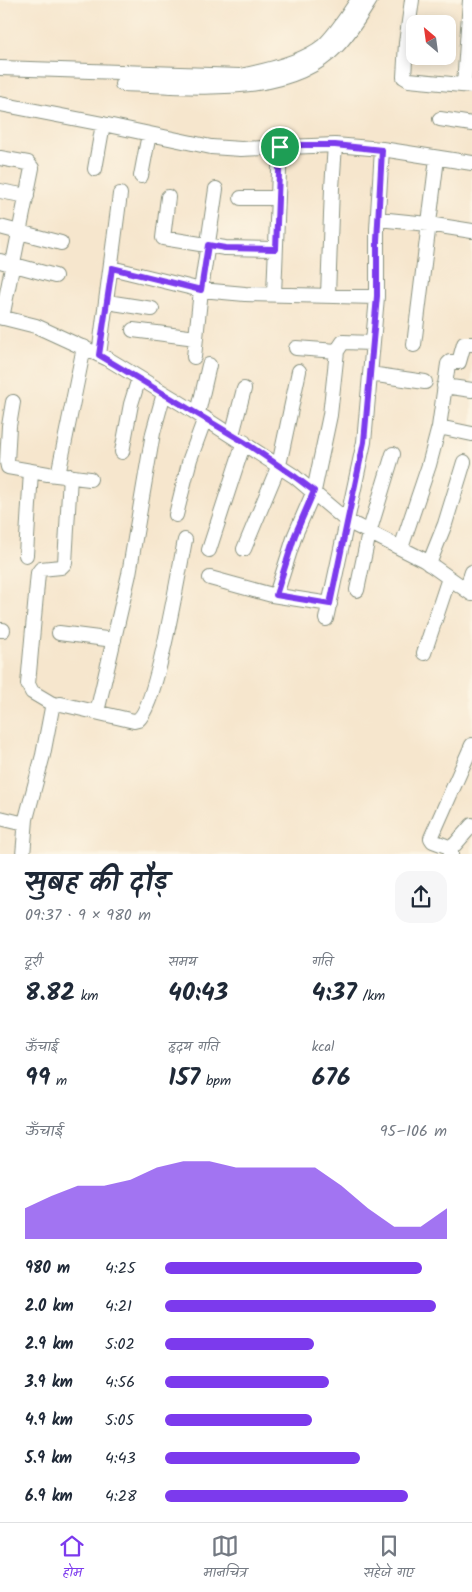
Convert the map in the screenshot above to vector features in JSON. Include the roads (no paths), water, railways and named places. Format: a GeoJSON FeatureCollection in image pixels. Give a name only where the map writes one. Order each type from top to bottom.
{"type":"FeatureCollection","features":[{"type":"Feature","properties":{"kind":"street"},"geometry":{"type":"LineString","coordinates":[[0,68],[240,76],[278,67],[299,59],[321,47],[334,34],[358,0]]}},
{"type":"Feature","properties":{"kind":"street"},"geometry":{"type":"LineString","coordinates":[[122,84],[248,85],[296,74],[317,62],[336,47],[370,0]]}},
{"type":"Feature","properties":{"kind":"street"},"geometry":{"type":"LineString","coordinates":[[412,0],[406,43],[404,77],[408,80],[468,85],[470,0]]}},
{"type":"Feature","properties":{"kind":"street"},"geometry":{"type":"LineString","coordinates":[[0,104],[211,147],[241,149],[335,145],[472,163]]}},
{"type":"Feature","properties":{"kind":"street"},"geometry":{"type":"LineString","coordinates":[[440,119],[472,124]]}},
{"type":"Feature","properties":{"kind":"street"},"geometry":{"type":"LineString","coordinates":[[94,169],[104,124]]}},
{"type":"Feature","properties":{"kind":"street"},"geometry":{"type":"LineString","coordinates":[[141,176],[149,134]]}},
{"type":"Feature","properties":{"kind":"street"},"geometry":{"type":"LineString","coordinates":[[328,295],[335,145]]}},
{"type":"Feature","properties":{"kind":"street"},"geometry":{"type":"LineString","coordinates":[[274,294],[280,147]]}},
{"type":"Feature","properties":{"kind":"street"},"geometry":{"type":"LineString","coordinates":[[326,619],[364,442],[377,296],[378,219],[382,150]]}},
{"type":"Feature","properties":{"kind":"street"},"geometry":{"type":"LineString","coordinates":[[0,158],[31,165],[32,168],[19,231],[7,262],[1,318],[36,326],[84,347],[139,378],[244,442],[279,466],[314,491],[346,521],[429,564],[469,592],[472,572]]}},
{"type":"Feature","properties":{"kind":"street"},"geometry":{"type":"LineString","coordinates":[[414,345],[437,158]]}},
{"type":"Feature","properties":{"kind":"street"},"geometry":{"type":"LineString","coordinates":[[194,357],[201,290],[216,189]]}},
{"type":"Feature","properties":{"kind":"street"},"geometry":{"type":"LineString","coordinates":[[0,191],[27,196]]}},
{"type":"Feature","properties":{"kind":"street"},"geometry":{"type":"LineString","coordinates":[[99,355],[112,268],[120,194]]}},
{"type":"Feature","properties":{"kind":"street"},"geometry":{"type":"LineString","coordinates":[[168,197],[163,238],[225,248],[276,249]]}},
{"type":"Feature","properties":{"kind":"street"},"geometry":{"type":"LineString","coordinates":[[241,198],[278,198]]}},
{"type":"Feature","properties":{"kind":"street"},"geometry":{"type":"LineString","coordinates":[[378,219],[428,224],[472,232]]}},
{"type":"Feature","properties":{"kind":"street"},"geometry":{"type":"LineString","coordinates":[[0,227],[61,243]]}},
{"type":"Feature","properties":{"kind":"street"},"geometry":{"type":"LineString","coordinates":[[7,262],[55,276]]}},
{"type":"Feature","properties":{"kind":"street"},"geometry":{"type":"LineString","coordinates":[[112,268],[201,290],[274,294],[377,296]]}},
{"type":"Feature","properties":{"kind":"street"},"geometry":{"type":"LineString","coordinates":[[107,302],[152,309]]}},
{"type":"Feature","properties":{"kind":"street"},"geometry":{"type":"LineString","coordinates":[[133,330],[196,338]]}},
{"type":"Feature","properties":{"kind":"street"},"geometry":{"type":"LineString","coordinates":[[276,595],[295,535],[314,491],[330,414],[337,351],[343,342],[372,343]]}},
{"type":"Feature","properties":{"kind":"street"},"geometry":{"type":"LineString","coordinates":[[401,548],[424,481],[439,427],[448,363],[459,362],[464,344],[472,344]]}},
{"type":"Feature","properties":{"kind":"street"},"geometry":{"type":"LineString","coordinates":[[84,347],[64,476],[65,563],[61,567],[41,569],[38,573],[28,684],[32,692],[54,705],[61,704],[134,721],[138,720],[143,714],[152,693],[167,632],[185,540]]}},
{"type":"Feature","properties":{"kind":"street"},"geometry":{"type":"LineString","coordinates":[[296,348],[337,351]]}},
{"type":"Feature","properties":{"kind":"street"},"geometry":{"type":"LineString","coordinates":[[176,515],[201,416],[209,365]]}},
{"type":"Feature","properties":{"kind":"street"},"geometry":{"type":"LineString","coordinates":[[244,549],[279,466],[299,371]]}},
{"type":"Feature","properties":{"kind":"street"},"geometry":{"type":"LineString","coordinates":[[370,374],[425,382]]}},
{"type":"Feature","properties":{"kind":"street"},"geometry":{"type":"LineString","coordinates":[[122,452],[131,404],[139,378]]}},
{"type":"Feature","properties":{"kind":"street"},"geometry":{"type":"LineString","coordinates":[[444,386],[472,390]]}},
{"type":"Feature","properties":{"kind":"street"},"geometry":{"type":"LineString","coordinates":[[232,435],[244,389]]}},
{"type":"Feature","properties":{"kind":"street"},"geometry":{"type":"LineString","coordinates":[[97,712],[128,574],[153,433],[164,393]]}},
{"type":"Feature","properties":{"kind":"street"},"geometry":{"type":"LineString","coordinates":[[13,402],[9,426],[7,465],[10,468],[90,479]]}},
{"type":"Feature","properties":{"kind":"street"},"geometry":{"type":"LineString","coordinates":[[439,427],[472,434]]}},
{"type":"Feature","properties":{"kind":"street"},"geometry":{"type":"LineString","coordinates":[[209,550],[244,442]]}},
{"type":"Feature","properties":{"kind":"street"},"geometry":{"type":"LineString","coordinates":[[357,590],[369,533],[393,454]]}},
{"type":"Feature","properties":{"kind":"street"},"geometry":{"type":"LineString","coordinates":[[429,564],[445,524],[464,462]]}},
{"type":"Feature","properties":{"kind":"street"},"geometry":{"type":"LineString","coordinates":[[26,555],[31,471]]}},
{"type":"Feature","properties":{"kind":"street"},"geometry":{"type":"LineString","coordinates":[[210,578],[276,595],[330,604]]}},
{"type":"Feature","properties":{"kind":"street"},"geometry":{"type":"LineString","coordinates":[[424,653],[449,578]]}},
{"type":"Feature","properties":{"kind":"street"},"geometry":{"type":"LineString","coordinates":[[59,633],[114,640]]}},
{"type":"Feature","properties":{"kind":"street"},"geometry":{"type":"LineString","coordinates":[[23,854],[25,824],[54,705]]}},
{"type":"Feature","properties":{"kind":"street"},"geometry":{"type":"LineString","coordinates":[[451,852],[449,847],[431,838],[472,745]]}},
{"type":"Feature","properties":{"kind":"street"},"geometry":{"type":"LineString","coordinates":[[0,818],[25,824]]}},
{"type":"Feature","properties":{"kind":"street"},"geometry":{"type":"LineString","coordinates":[[451,852],[458,839],[472,825]]}}]}
